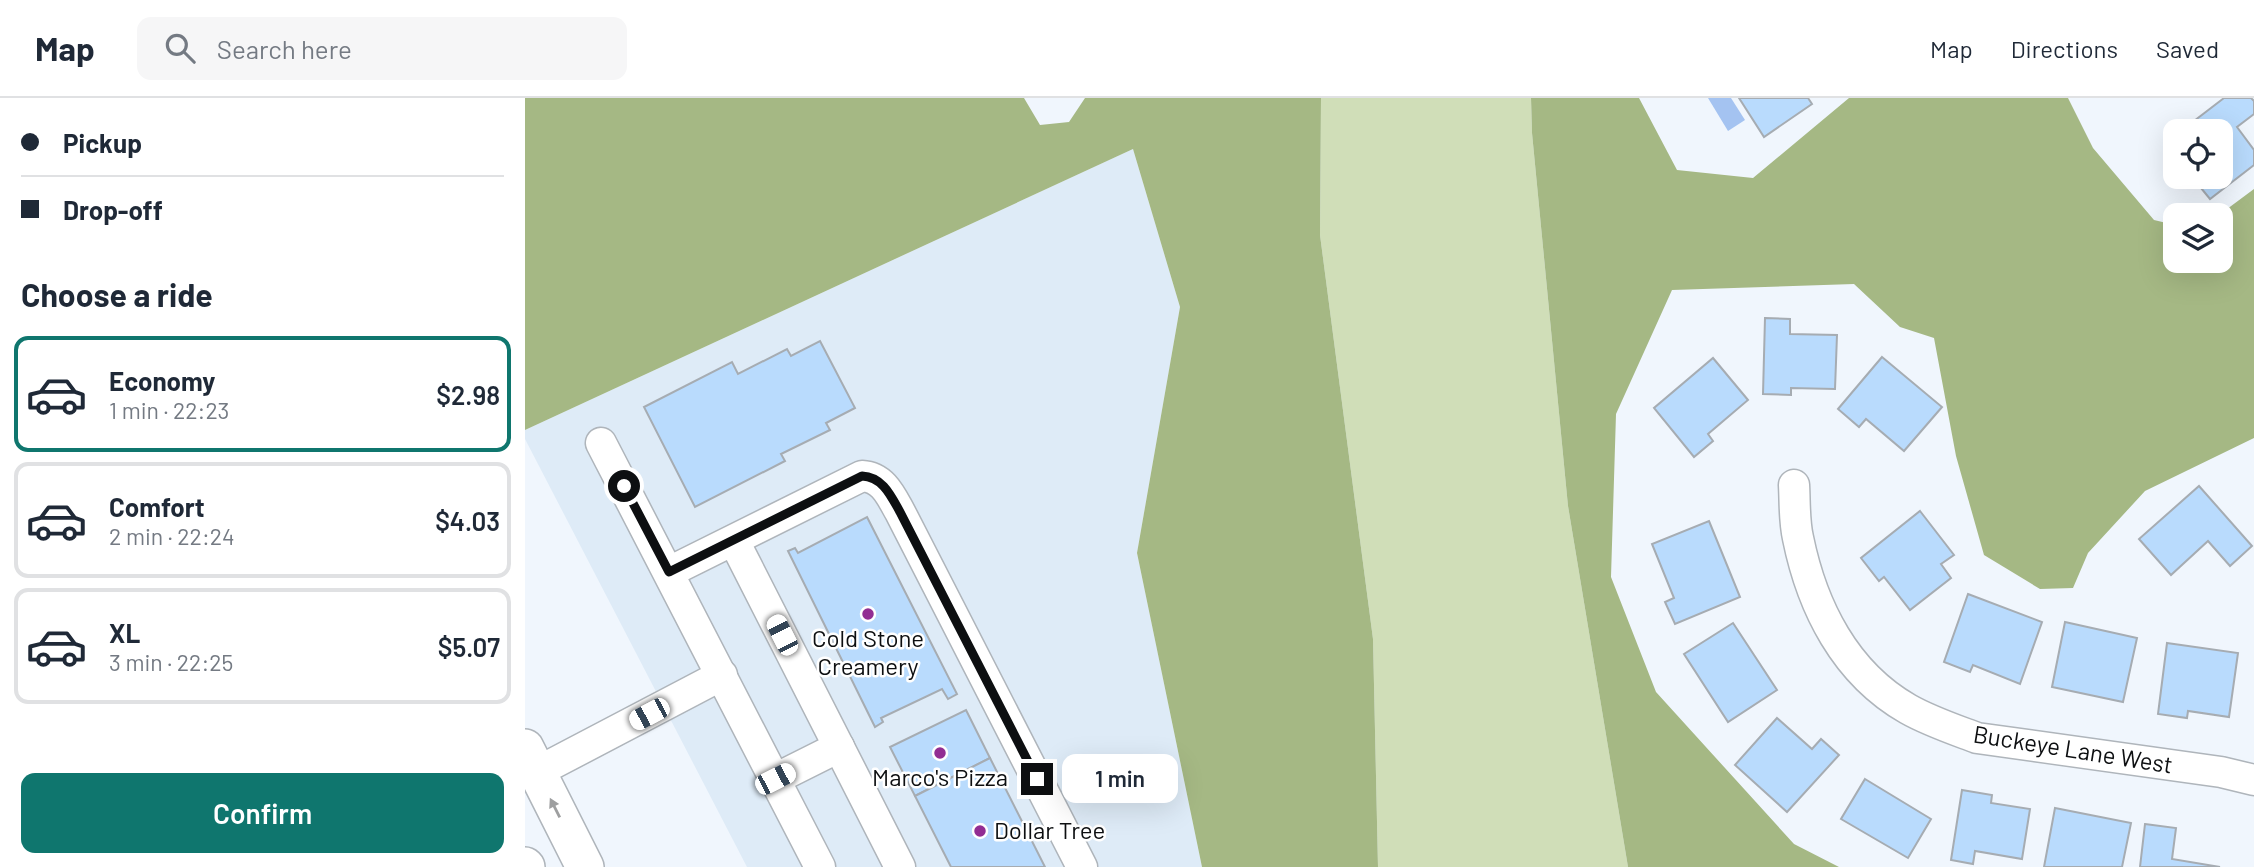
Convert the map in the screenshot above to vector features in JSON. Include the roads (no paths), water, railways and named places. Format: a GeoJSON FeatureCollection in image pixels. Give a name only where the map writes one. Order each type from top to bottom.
{"type":"FeatureCollection","features":[{"type":"Feature","properties":{"kind":"main road"},"geometry":{"type":"LineString","coordinates":[[531,760],[585,867]]}},
{"type":"Feature","properties":{"kind":"street"},"geometry":{"type":"LineString","coordinates":[[601,443],[820,867]]}},
{"type":"Feature","properties":{"kind":"street"},"geometry":{"type":"LineString","coordinates":[[669,572],[862,476],[871,477],[886,488],[1082,867]]}},
{"type":"Feature","properties":{"kind":"street","name":"Buckeye Lane West"},"geometry":{"type":"LineString","coordinates":[[1794,485],[1797,536],[1808,581],[1825,622],[1846,654],[1874,683],[1906,708],[1940,725],[1977,738],[2221,772],[2254,780]]}},
{"type":"Feature","properties":{"kind":"street"},"geometry":{"type":"LineString","coordinates":[[734,541],[900,867]]}},
{"type":"Feature","properties":{"kind":"street"},"geometry":{"type":"LineString","coordinates":[[531,760],[723,675]]}},
{"type":"Feature","properties":{"kind":"street"},"geometry":{"type":"LineString","coordinates":[[775,779],[839,747]]}},
{"type":"Feature","properties":{"kind":"water"},"geometry":{"type":"Polygon","coordinates":[[[1708,98],[1731,98],[1745,120],[1728,131],[1708,98]]]}},
{"type":"Feature","properties":{"kind":"place","name":"Cold Stone Creamery"},"geometry":{"type":"Point","coordinates":[868,614]}},
{"type":"Feature","properties":{"kind":"place","name":"Marco's Pizza"},"geometry":{"type":"Point","coordinates":[940,753]}},
{"type":"Feature","properties":{"kind":"place","name":"Dollar Tree"},"geometry":{"type":"Point","coordinates":[980,831]}}]}
